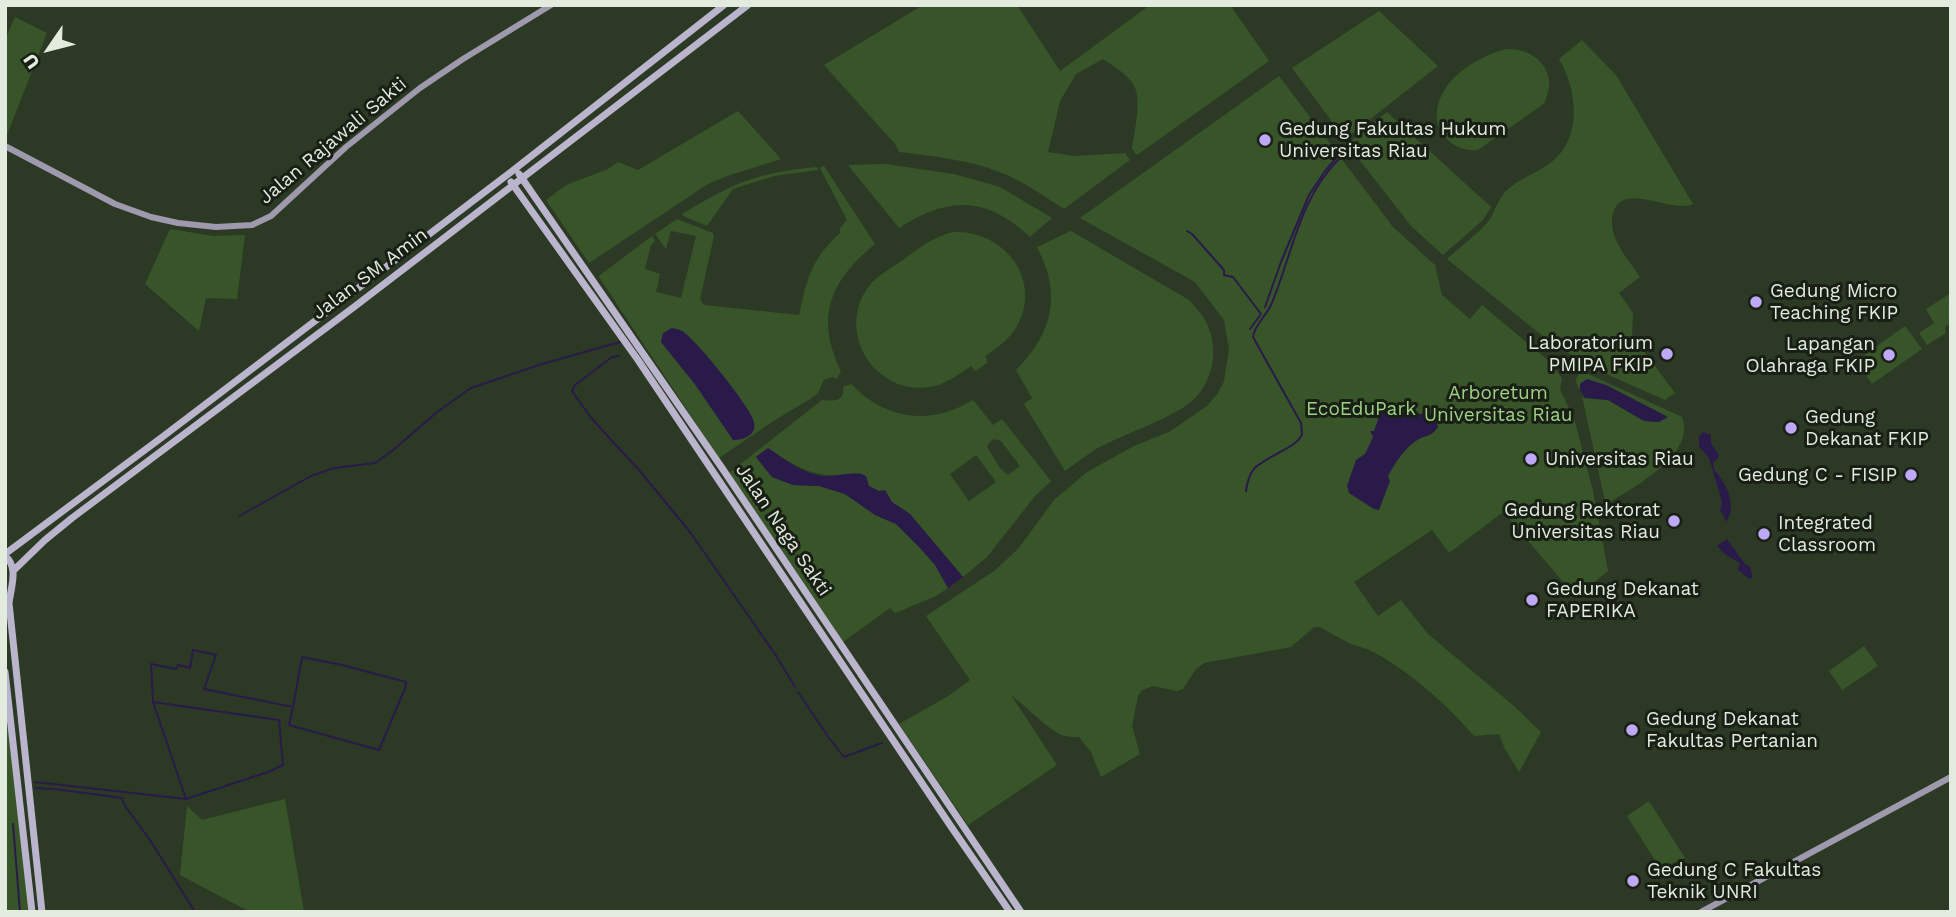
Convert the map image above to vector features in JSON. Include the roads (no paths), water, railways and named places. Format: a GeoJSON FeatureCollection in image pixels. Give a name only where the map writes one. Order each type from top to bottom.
{"type":"FeatureCollection","features":[{"type":"Feature","properties":{"kind":"main road","name":"Jalan Rajawali Sakti"},"geometry":{"type":"LineString","coordinates":[[5,146],[134,212],[200,226],[252,225],[271,216],[346,147],[419,88],[551,5]]}},
{"type":"Feature","properties":{"kind":"main road","name":"Jalan SM Amin"},"geometry":{"type":"LineString","coordinates":[[5,555],[507,175],[724,5]]}},
{"type":"Feature","properties":{"kind":"main road","name":"Jalan SM Amin"},"geometry":{"type":"LineString","coordinates":[[5,583],[38,546],[72,518],[748,5]]}},
{"type":"Feature","properties":{"kind":"main road"},"geometry":{"type":"LineString","coordinates":[[712,13],[722,25]]}},
{"type":"Feature","properties":{"kind":"main road","name":"Jalan Naga Sakti"},"geometry":{"type":"LineString","coordinates":[[516,168],[1021,912]]}},
{"type":"Feature","properties":{"kind":"main road","name":"Jalan Naga Sakti"},"geometry":{"type":"LineString","coordinates":[[507,175],[638,360],[1010,912]]}},
{"type":"Feature","properties":{"kind":"main road"},"geometry":{"type":"LineString","coordinates":[[465,207],[473,215]]}},
{"type":"Feature","properties":{"kind":"main road"},"geometry":{"type":"LineString","coordinates":[[5,555],[12,563],[9,603],[41,912]]}},
{"type":"Feature","properties":{"kind":"main road"},"geometry":{"type":"LineString","coordinates":[[5,672],[32,912]]}},
{"type":"Feature","properties":{"kind":"main road"},"geometry":{"type":"LineString","coordinates":[[1701,912],[1951,777]]}},
{"type":"Feature","properties":{"kind":"waterway"},"geometry":{"type":"LineString","coordinates":[[1265,307],[1309,195],[1338,156]]}},
{"type":"Feature","properties":{"kind":"waterway"},"geometry":{"type":"LineString","coordinates":[[1246,491],[1253,470],[1294,443],[1302,434],[1301,423],[1253,337],[1271,305],[1305,209],[1325,174],[1339,159]]}},
{"type":"Feature","properties":{"kind":"waterway"},"geometry":{"type":"LineString","coordinates":[[1187,231],[1224,270],[1224,275],[1233,277],[1261,314],[1250,329]]}},
{"type":"Feature","properties":{"kind":"waterway"},"geometry":{"type":"LineString","coordinates":[[239,516],[311,476],[334,468],[375,463],[471,388],[620,342]]}},
{"type":"Feature","properties":{"kind":"waterway"},"geometry":{"type":"LineString","coordinates":[[619,356],[612,357],[575,385],[572,391],[592,419],[690,532],[795,687]]}},
{"type":"Feature","properties":{"kind":"waterway"},"geometry":{"type":"LineString","coordinates":[[153,702],[151,664],[176,669],[178,665],[190,668],[193,650],[216,655],[204,689],[293,707],[302,657],[406,682],[379,750],[289,725],[293,707]]}},
{"type":"Feature","properties":{"kind":"waterway"},"geometry":{"type":"LineString","coordinates":[[798,692],[844,757],[882,743]]}},
{"type":"Feature","properties":{"kind":"waterway"},"geometry":{"type":"LineString","coordinates":[[35,782],[186,799],[283,765],[279,720],[153,702],[186,799]]}},
{"type":"Feature","properties":{"kind":"waterway"},"geometry":{"type":"LineString","coordinates":[[35,788],[122,798],[195,912]]}},
{"type":"Feature","properties":{"kind":"waterway"},"geometry":{"type":"LineString","coordinates":[[13,824],[20,912]]}},
{"type":"Feature","properties":{"kind":"place","name":"Gedung Fakultas Hukum Universitas Riau"},"geometry":{"type":"Point","coordinates":[1265,140]}},
{"type":"Feature","properties":{"kind":"place","name":"Gedung Micro Teaching FKIP"},"geometry":{"type":"Point","coordinates":[1756,302]}},
{"type":"Feature","properties":{"kind":"place","name":"Laboratorium PMIPA FKIP"},"geometry":{"type":"Point","coordinates":[1667,354]}},
{"type":"Feature","properties":{"kind":"place","name":"Lapangan Olahraga FKIP"},"geometry":{"type":"Point","coordinates":[1889,355]}},
{"type":"Feature","properties":{"kind":"place","name":"Gedung Dekanat FKIP"},"geometry":{"type":"Point","coordinates":[1791,428]}},
{"type":"Feature","properties":{"kind":"place","name":"Universitas Riau"},"geometry":{"type":"Point","coordinates":[1531,459]}},
{"type":"Feature","properties":{"kind":"place","name":"Gedung C - FISIP"},"geometry":{"type":"Point","coordinates":[1911,475]}},
{"type":"Feature","properties":{"kind":"place","name":"Gedung Rektorat Universitas Riau"},"geometry":{"type":"Point","coordinates":[1674,521]}},
{"type":"Feature","properties":{"kind":"place","name":"Integrated Classroom"},"geometry":{"type":"Point","coordinates":[1764,534]}},
{"type":"Feature","properties":{"kind":"place","name":"Gedung Dekanat FAPERIKA"},"geometry":{"type":"Point","coordinates":[1532,600]}},
{"type":"Feature","properties":{"kind":"place","name":"Gedung Dekanat Fakultas Pertanian"},"geometry":{"type":"Point","coordinates":[1632,730]}},
{"type":"Feature","properties":{"kind":"place","name":"Gedung C Fakultas Teknik UNRI"},"geometry":{"type":"Point","coordinates":[1633,881]}},
{"type":"Feature","properties":{"kind":"park label","name":"Arboretum Universitas Riau"},"geometry":{"type":"Point","coordinates":[1498,404]}},
{"type":"Feature","properties":{"kind":"park label","name":"EcoEduPark"},"geometry":{"type":"Point","coordinates":[1361,409]}}]}
